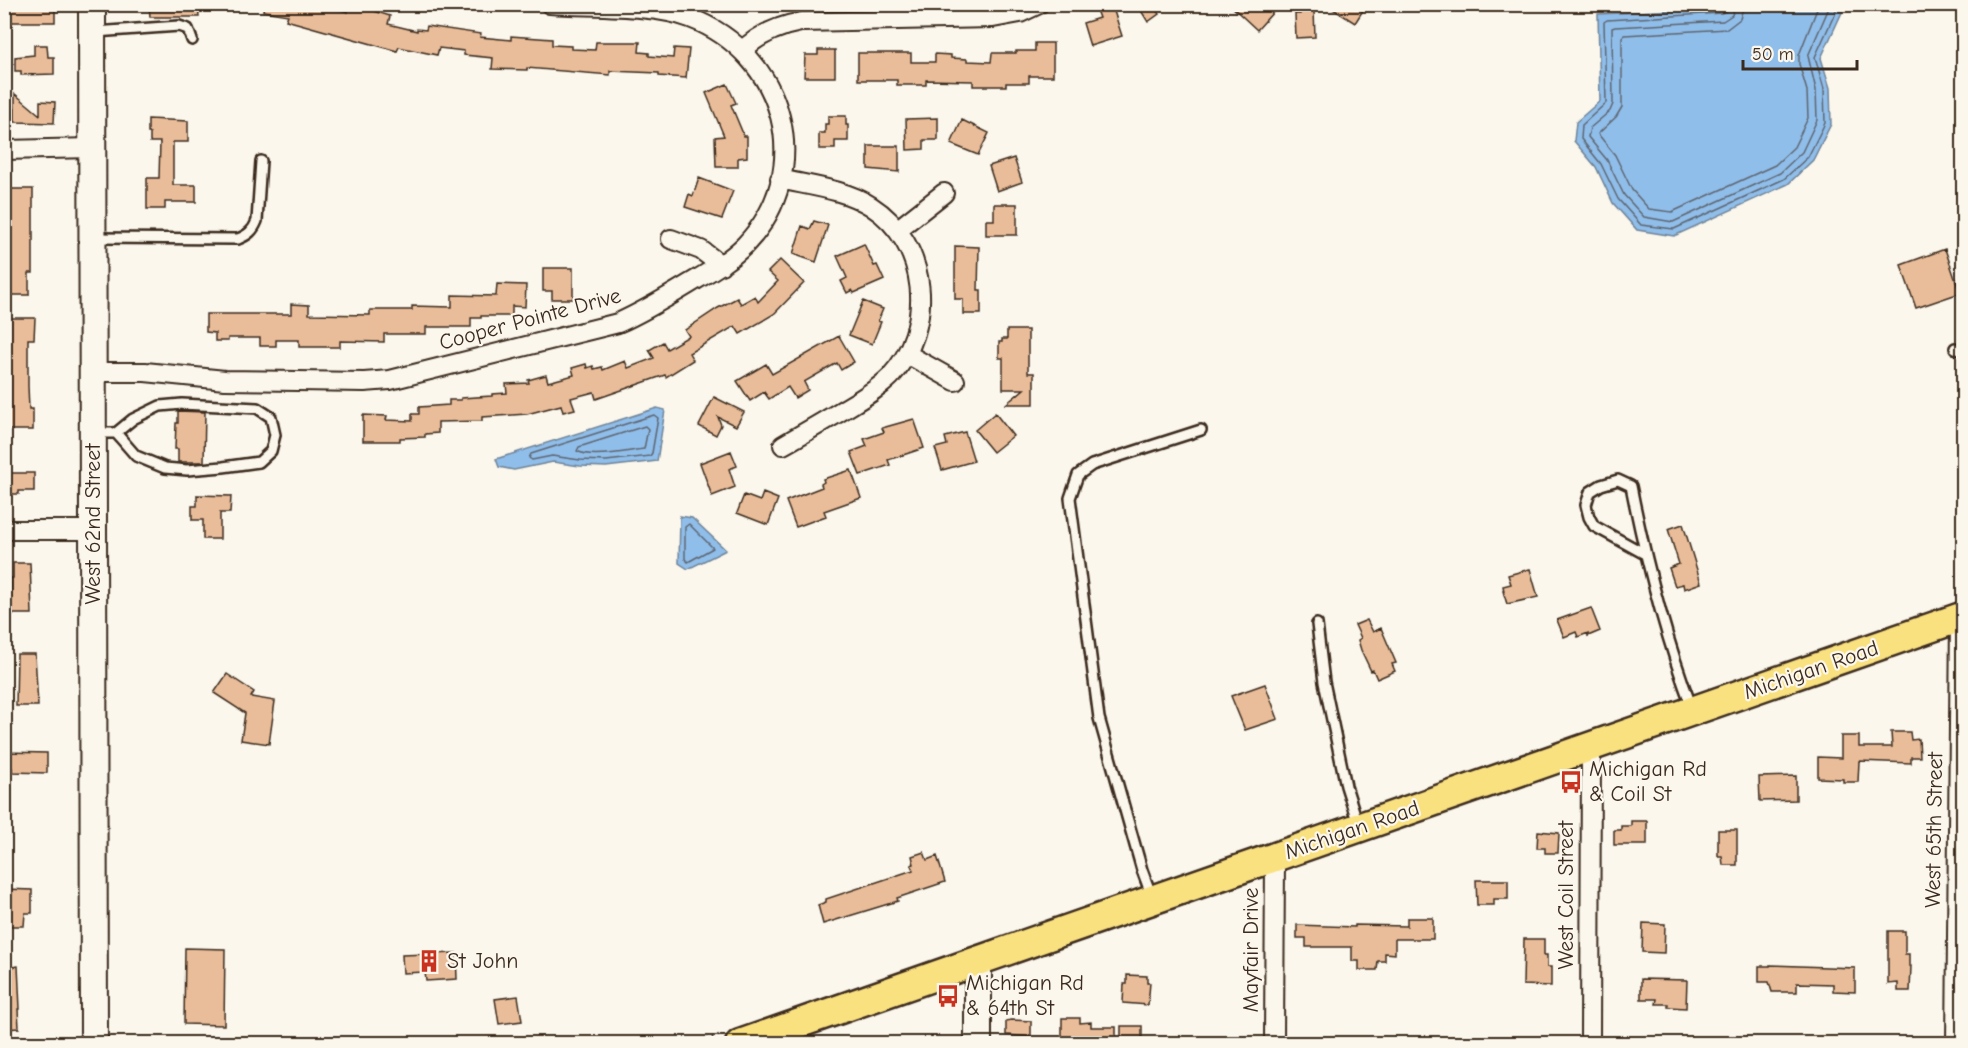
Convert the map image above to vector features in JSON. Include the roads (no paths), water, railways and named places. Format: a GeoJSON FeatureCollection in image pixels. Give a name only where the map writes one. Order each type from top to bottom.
{"type":"FeatureCollection","features":[{"type":"Feature","properties":{"kind":"main road","name":"Michigan Road"},"geometry":{"type":"LineString","coordinates":[[741,1044],[1962,617]]}},
{"type":"Feature","properties":{"kind":"street","name":"West 62nd Street"},"geometry":{"type":"LineString","coordinates":[[92,4],[92,372],[104,433],[92,530],[94,1044]]}},
{"type":"Feature","properties":{"kind":"street","name":"Cooper Pointe Drive"},"geometry":{"type":"LineString","coordinates":[[92,372],[145,372],[225,380],[364,382],[390,380],[618,323],[639,314],[721,265],[744,246],[761,224],[771,206],[784,165],[784,137],[779,110],[768,84],[742,51],[713,29],[678,15],[657,11],[550,4]]}},
{"type":"Feature","properties":{"kind":"street"},"geometry":{"type":"LineString","coordinates":[[742,51],[772,30],[801,22],[933,12],[1000,18],[1020,13],[1039,4]]}},
{"type":"Feature","properties":{"kind":"street"},"geometry":{"type":"LineString","coordinates":[[4,150],[92,148]]}},
{"type":"Feature","properties":{"kind":"street"},"geometry":{"type":"LineString","coordinates":[[780,178],[846,194],[878,212],[897,230],[909,249],[914,262],[921,305],[916,334],[907,354],[889,378],[876,389],[783,446]]}},
{"type":"Feature","properties":{"kind":"street"},"geometry":{"type":"LineString","coordinates":[[897,230],[944,193]]}},
{"type":"Feature","properties":{"kind":"street"},"geometry":{"type":"LineString","coordinates":[[670,239],[701,250],[721,265]]}},
{"type":"Feature","properties":{"kind":"street"},"geometry":{"type":"LineString","coordinates":[[907,354],[955,381]]}},
{"type":"Feature","properties":{"kind":"street"},"geometry":{"type":"LineString","coordinates":[[4,530],[92,530]]}},
{"type":"Feature","properties":{"kind":"street","name":"West 65th Street"},"geometry":{"type":"LineString","coordinates":[[1956,1044],[1962,617]]}},
{"type":"Feature","properties":{"kind":"street","name":"West Coil Street"},"geometry":{"type":"LineString","coordinates":[[1590,1044],[1591,746]]}},
{"type":"Feature","properties":{"kind":"street","name":"Mayfair Drive"},"geometry":{"type":"LineString","coordinates":[[1274,1044],[1275,857]]}},
{"type":"Feature","properties":{"kind":"street"},"geometry":{"type":"LineString","coordinates":[[978,960],[978,1044]]}},
{"type":"Feature","properties":{"kind":"lane"},"geometry":{"type":"LineString","coordinates":[[92,32],[179,26],[188,29],[192,40]]}},
{"type":"Feature","properties":{"kind":"lane"},"geometry":{"type":"LineString","coordinates":[[92,238],[238,239],[246,236],[253,230],[257,221],[261,161]]}},
{"type":"Feature","properties":{"kind":"lane"},"geometry":{"type":"LineString","coordinates":[[183,404],[257,408],[271,417],[275,435],[271,451],[259,462],[188,470],[165,468],[136,456],[104,433],[160,406],[183,404]]}},
{"type":"Feature","properties":{"kind":"lane"},"geometry":{"type":"LineString","coordinates":[[1153,899],[1142,870],[1099,718],[1070,498],[1078,475],[1092,465],[1201,430]]}},
{"type":"Feature","properties":{"kind":"lane"},"geometry":{"type":"LineString","coordinates":[[1645,554],[1594,526],[1586,505],[1590,492],[1600,485],[1618,480],[1631,486],[1656,597],[1693,711]]}},
{"type":"Feature","properties":{"kind":"lane"},"geometry":{"type":"LineString","coordinates":[[1317,624],[1324,682],[1346,786],[1359,827]]}},
{"type":"Feature","properties":{"kind":"water"},"geometry":{"type":"Polygon","coordinates":[[[1776,5],[1840,5],[1843,10],[1821,58],[1830,88],[1831,124],[1813,160],[1788,184],[1674,236],[1637,230],[1613,203],[1596,167],[1574,141],[1576,122],[1600,101],[1598,14],[1776,5]]]}},
{"type":"Feature","properties":{"kind":"water"},"geometry":{"type":"Polygon","coordinates":[[[657,408],[665,410],[657,461],[606,467],[553,462],[514,470],[499,467],[496,459],[657,408]]]}},
{"type":"Feature","properties":{"kind":"water"},"geometry":{"type":"Polygon","coordinates":[[[680,516],[692,518],[726,550],[688,569],[679,563],[680,516]]]}},
{"type":"Feature","properties":{"kind":"place","name":"Michigan Rd & Coil St"},"geometry":{"type":"Point","coordinates":[1571,782]}},
{"type":"Feature","properties":{"kind":"place","name":"St John"},"geometry":{"type":"Point","coordinates":[429,961]}},
{"type":"Feature","properties":{"kind":"place","name":"Michigan Rd & 64th St"},"geometry":{"type":"Point","coordinates":[948,996]}}]}
